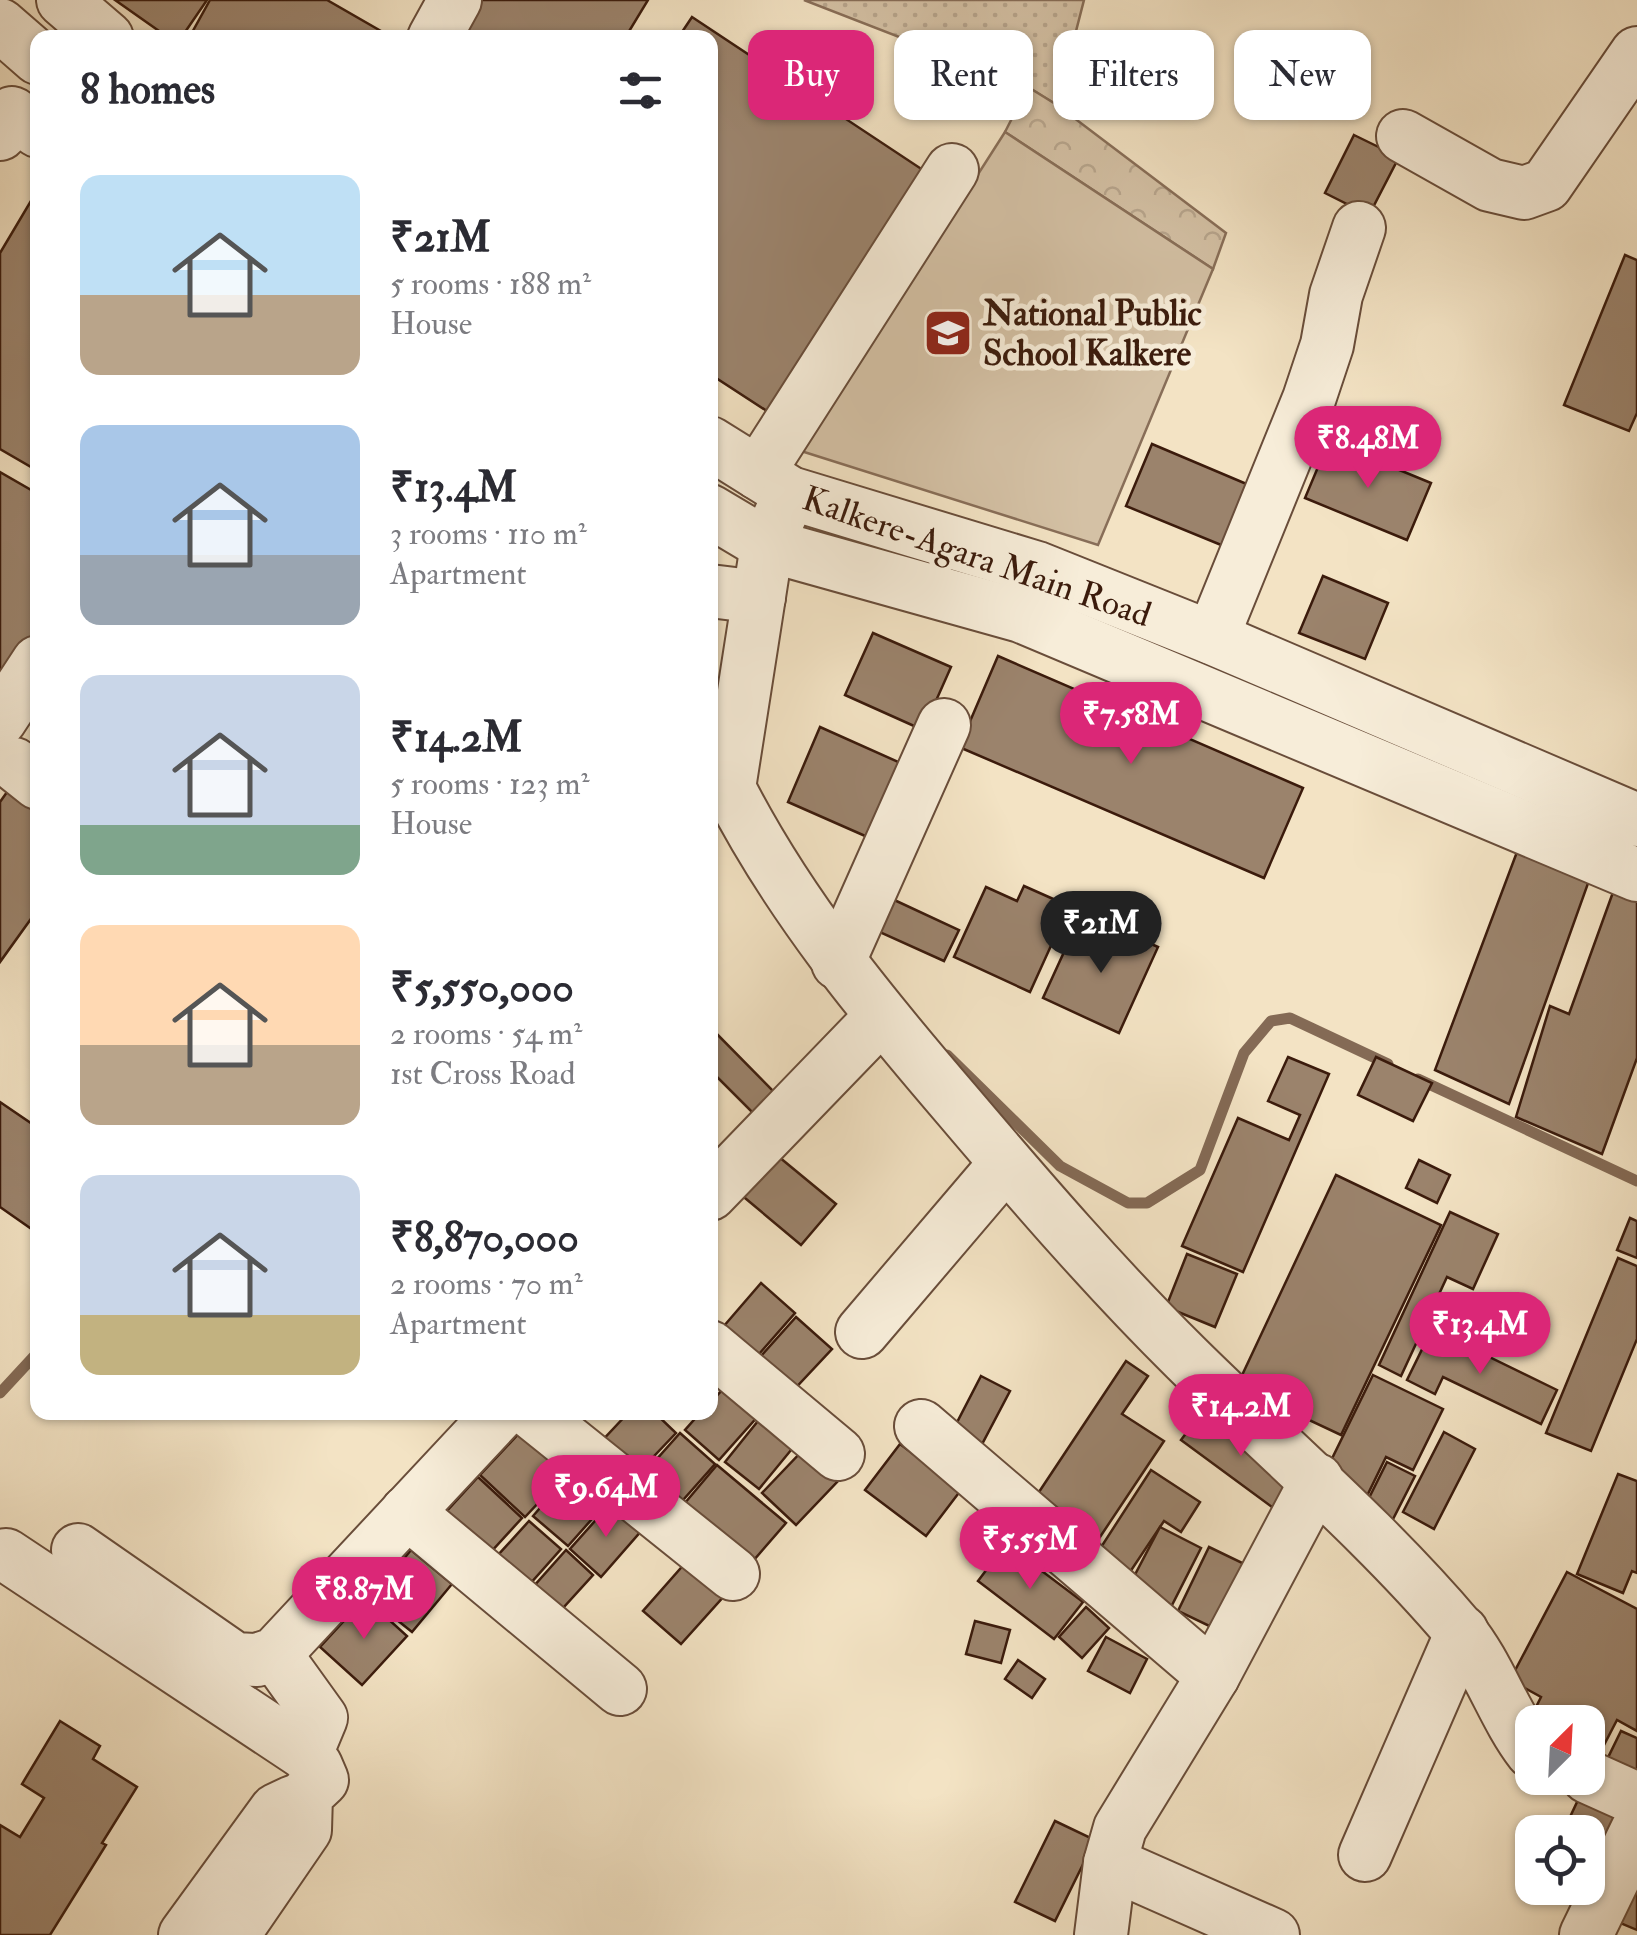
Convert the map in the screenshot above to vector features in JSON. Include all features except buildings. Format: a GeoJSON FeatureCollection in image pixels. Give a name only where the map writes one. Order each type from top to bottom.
{"type":"FeatureCollection","features":[{"type":"Feature","properties":{"kind":"street"},"geometry":{"type":"LineString","coordinates":[[438,30],[455,0]]}},
{"type":"Feature","properties":{"kind":"street"},"geometry":{"type":"LineString","coordinates":[[0,25],[30,51]]}},
{"type":"Feature","properties":{"kind":"street"},"geometry":{"type":"LineString","coordinates":[[1403,136],[1490,185],[1524,194],[1546,185],[1637,52]]}},
{"type":"Feature","properties":{"kind":"street"},"geometry":{"type":"LineString","coordinates":[[952,170],[774,483],[768,546],[734,594],[729,792],[847,943],[881,1016],[1006,1163],[1185,1357],[1317,1480],[1462,1632],[1515,1723]]}},
{"type":"Feature","properties":{"kind":"street"},"geometry":{"type":"LineString","coordinates":[[1212,638],[1309,399],[1358,228]]}},
{"type":"Feature","properties":{"kind":"street","name":"Kalkere-Agara Main Road"},"geometry":{"type":"LineString","coordinates":[[718,448],[774,483],[1037,568],[1212,638],[1637,820]]}},
{"type":"Feature","properties":{"kind":"street","name":"Kalkere-Agara Main Road"},"geometry":{"type":"LineString","coordinates":[[718,515],[768,546],[1021,616],[1637,876]]}},
{"type":"Feature","properties":{"kind":"street"},"geometry":{"type":"LineString","coordinates":[[17,756],[30,698]]}},
{"type":"Feature","properties":{"kind":"street"},"geometry":{"type":"LineString","coordinates":[[847,943],[944,725]]}},
{"type":"Feature","properties":{"kind":"street"},"geometry":{"type":"LineString","coordinates":[[718,1186],[881,1016]]}},
{"type":"Feature","properties":{"kind":"street"},"geometry":{"type":"LineString","coordinates":[[862,1332],[1006,1163]]}},
{"type":"Feature","properties":{"kind":"street"},"geometry":{"type":"LineString","coordinates":[[718,1354],[838,1454]]}},
{"type":"Feature","properties":{"kind":"street"},"geometry":{"type":"LineString","coordinates":[[78,1550],[236,1658],[257,1660],[274,1654],[493,1420]]}},
{"type":"Feature","properties":{"kind":"street"},"geometry":{"type":"LineString","coordinates":[[541,1420],[733,1574]]}},
{"type":"Feature","properties":{"kind":"street"},"geometry":{"type":"LineString","coordinates":[[921,1426],[1213,1676]]}},
{"type":"Feature","properties":{"kind":"street"},"geometry":{"type":"LineString","coordinates":[[1102,1935],[1110,1863],[1120,1828],[1213,1676],[1317,1480]]}},
{"type":"Feature","properties":{"kind":"street"},"geometry":{"type":"LineString","coordinates":[[406,1512],[620,1689]]}},
{"type":"Feature","properties":{"kind":"street"},"geometry":{"type":"LineString","coordinates":[[6,1555],[306,1793]]}},
{"type":"Feature","properties":{"kind":"street"},"geometry":{"type":"LineString","coordinates":[[1365,1855],[1462,1632]]}},
{"type":"Feature","properties":{"kind":"street"},"geometry":{"type":"LineString","coordinates":[[233,1935],[306,1793],[321,1718],[274,1654]]}},
{"type":"Feature","properties":{"kind":"street"},"geometry":{"type":"LineString","coordinates":[[1605,1785],[1637,1799]]}},
{"type":"Feature","properties":{"kind":"street"},"geometry":{"type":"LineString","coordinates":[[186,1935],[276,1810],[306,1793]]}},
{"type":"Feature","properties":{"kind":"street"},"geometry":{"type":"LineString","coordinates":[[1586,1935],[1637,1830]]}},
{"type":"Feature","properties":{"kind":"street"},"geometry":{"type":"LineString","coordinates":[[1110,1863],[1272,1935]]}},
{"type":"Feature","properties":{"kind":"green space"},"geometry":{"type":"Polygon","coordinates":[[[804,0],[1084,0],[1076,30],[1053,30],[1053,103],[1033,90],[1033,30],[894,30],[894,35],[804,0]]]}},
{"type":"Feature","properties":{"kind":"green space"},"geometry":{"type":"Polygon","coordinates":[[[1033,90],[1053,103],[1053,120],[1077,120],[1226,233],[1213,269],[1005,132],[1011,120],[1033,120],[1033,90]]]}},
{"type":"Feature","properties":{"kind":"green space"},"geometry":{"type":"Polygon","coordinates":[[[1005,132],[1213,269],[1098,545],[801,451],[1005,132]]]}},
{"type":"Feature","properties":{"kind":"waterway"},"geometry":{"type":"LineString","coordinates":[[947,1055],[1060,1166],[1128,1203],[1147,1203],[1200,1170],[1244,1053],[1271,1021],[1290,1018],[1388,1064]]}},
{"type":"Feature","properties":{"kind":"waterway"},"geometry":{"type":"LineString","coordinates":[[1418,1079],[1637,1181]]}},
{"type":"Feature","properties":{"kind":"waterway"},"geometry":{"type":"LineString","coordinates":[[0,1393],[30,1361]]}},
{"type":"Feature","properties":{"kind":"place","name":"National Public School Kalkere"},"geometry":{"type":"Point","coordinates":[948,333]}}]}
